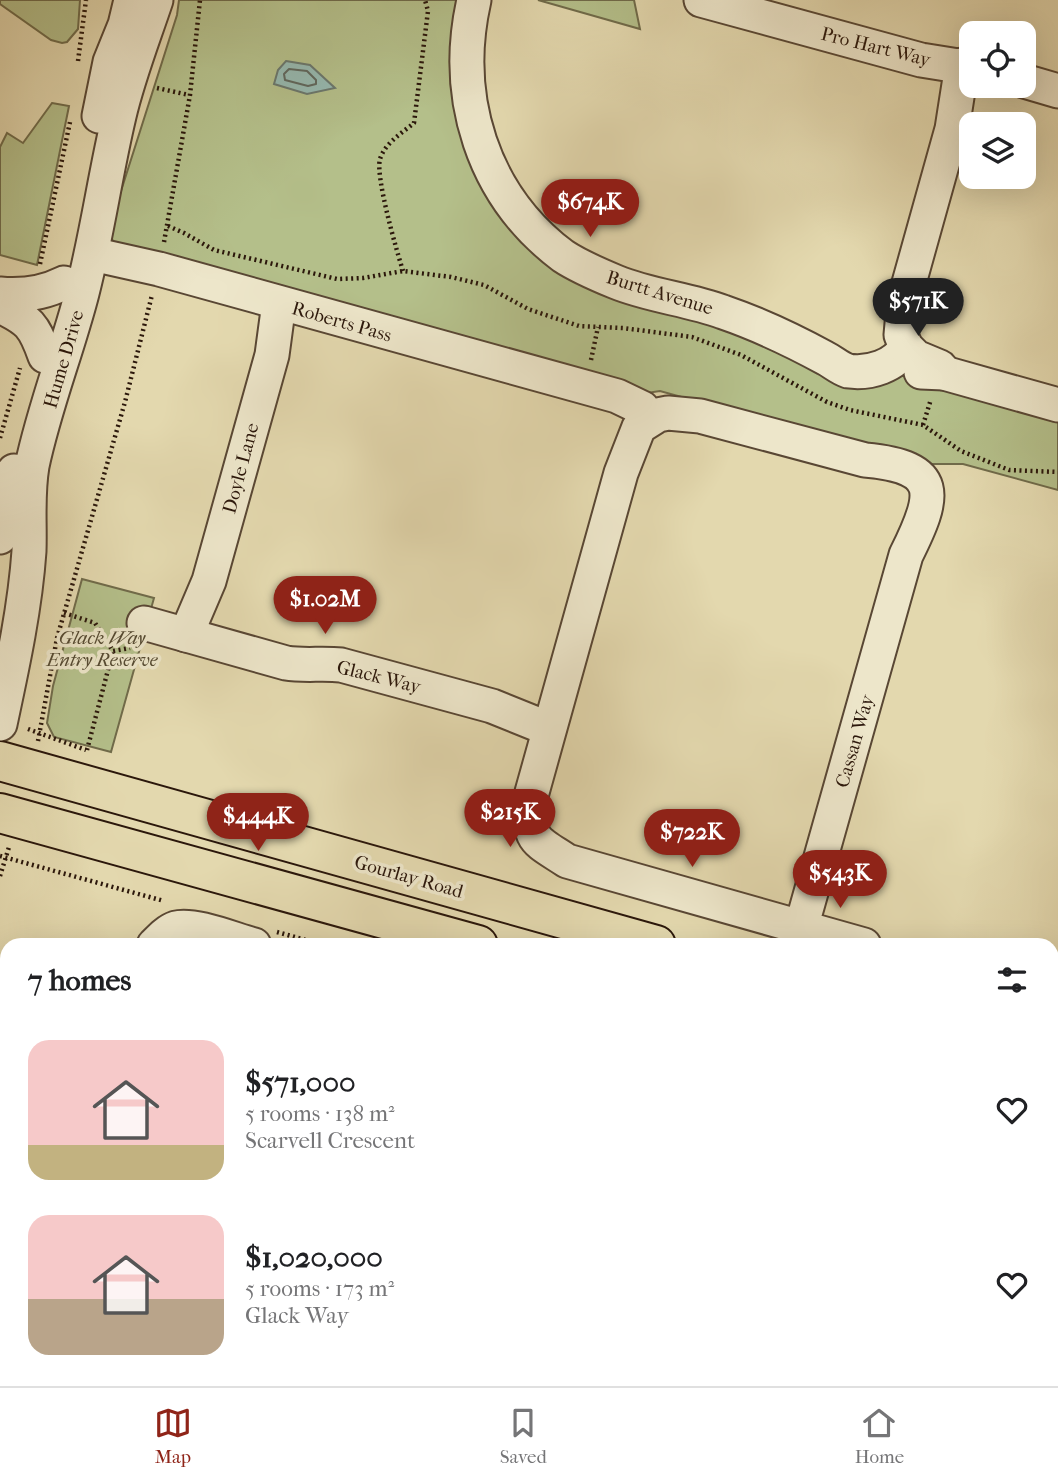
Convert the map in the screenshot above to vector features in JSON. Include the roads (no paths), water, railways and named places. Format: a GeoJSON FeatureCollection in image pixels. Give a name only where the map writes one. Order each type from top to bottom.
{"type":"FeatureCollection","features":[{"type":"Feature","properties":{"kind":"main road","name":"Gourlay Road"},"geometry":{"type":"LineString","coordinates":[[0,761],[631,938]]}},
{"type":"Feature","properties":{"kind":"main road"},"geometry":{"type":"LineString","coordinates":[[0,813],[453,938]]}},
{"type":"Feature","properties":{"kind":"street","name":"Hume Drive"},"geometry":{"type":"LineString","coordinates":[[0,537],[19,449],[45,356],[51,288],[80,213],[106,77],[131,0]]}},
{"type":"Feature","properties":{"kind":"street","name":"Hume Drive"},"geometry":{"type":"LineString","coordinates":[[0,724],[20,618],[29,551],[32,468],[92,254],[128,82],[156,0]]}},
{"type":"Feature","properties":{"kind":"street","name":"Burtt Avenue"},"geometry":{"type":"LineString","coordinates":[[474,0],[468,26],[466,73],[473,125],[488,162],[515,208],[565,257],[617,282],[664,297],[720,310],[767,329],[828,359],[899,351]]}},
{"type":"Feature","properties":{"kind":"street","name":"Pro Hart Way"},"geometry":{"type":"LineString","coordinates":[[701,0],[959,70]]}},
{"type":"Feature","properties":{"kind":"street"},"geometry":{"type":"LineString","coordinates":[[1036,85],[1058,91]]}},
{"type":"Feature","properties":{"kind":"street"},"geometry":{"type":"LineString","coordinates":[[961,98],[904,301],[899,351],[940,367],[944,373],[1058,405]]}},
{"type":"Feature","properties":{"kind":"street","name":"Roberts Pass"},"geometry":{"type":"LineString","coordinates":[[92,254],[159,270],[591,391],[641,415]]}},
{"type":"Feature","properties":{"kind":"street"},"geometry":{"type":"LineString","coordinates":[[0,294],[51,288]]}},
{"type":"Feature","properties":{"kind":"street","name":"Doyle Lane"},"geometry":{"type":"LineString","coordinates":[[194,637],[286,305]]}},
{"type":"Feature","properties":{"kind":"street"},"geometry":{"type":"LineString","coordinates":[[0,306],[22,316],[31,324],[45,356]]}},
{"type":"Feature","properties":{"kind":"street","name":"Cassan Way"},"geometry":{"type":"LineString","coordinates":[[641,415],[668,413],[700,416],[865,460],[898,480],[906,489],[911,505],[906,555],[802,928]]}},
{"type":"Feature","properties":{"kind":"street"},"geometry":{"type":"LineString","coordinates":[[641,415],[629,424],[626,433],[621,473],[531,796],[531,828],[535,839],[545,849],[567,861],[838,938]]}},
{"type":"Feature","properties":{"kind":"street","name":"Glack Way"},"geometry":{"type":"LineString","coordinates":[[141,635],[194,637],[303,666],[323,663],[341,665],[551,722]]}},
{"type":"Feature","properties":{"kind":"street"},"geometry":{"type":"LineString","coordinates":[[161,938],[177,928],[194,928],[229,938]]}},
{"type":"Feature","properties":{"kind":"water"},"geometry":{"type":"Polygon","coordinates":[[[286,61],[310,65],[335,88],[307,94],[274,84],[278,70],[286,61]]]}},
{"type":"Feature","properties":{"kind":"park label","name":"Glack Way Entry Reserve"},"geometry":{"type":"Point","coordinates":[102,648]}}]}
